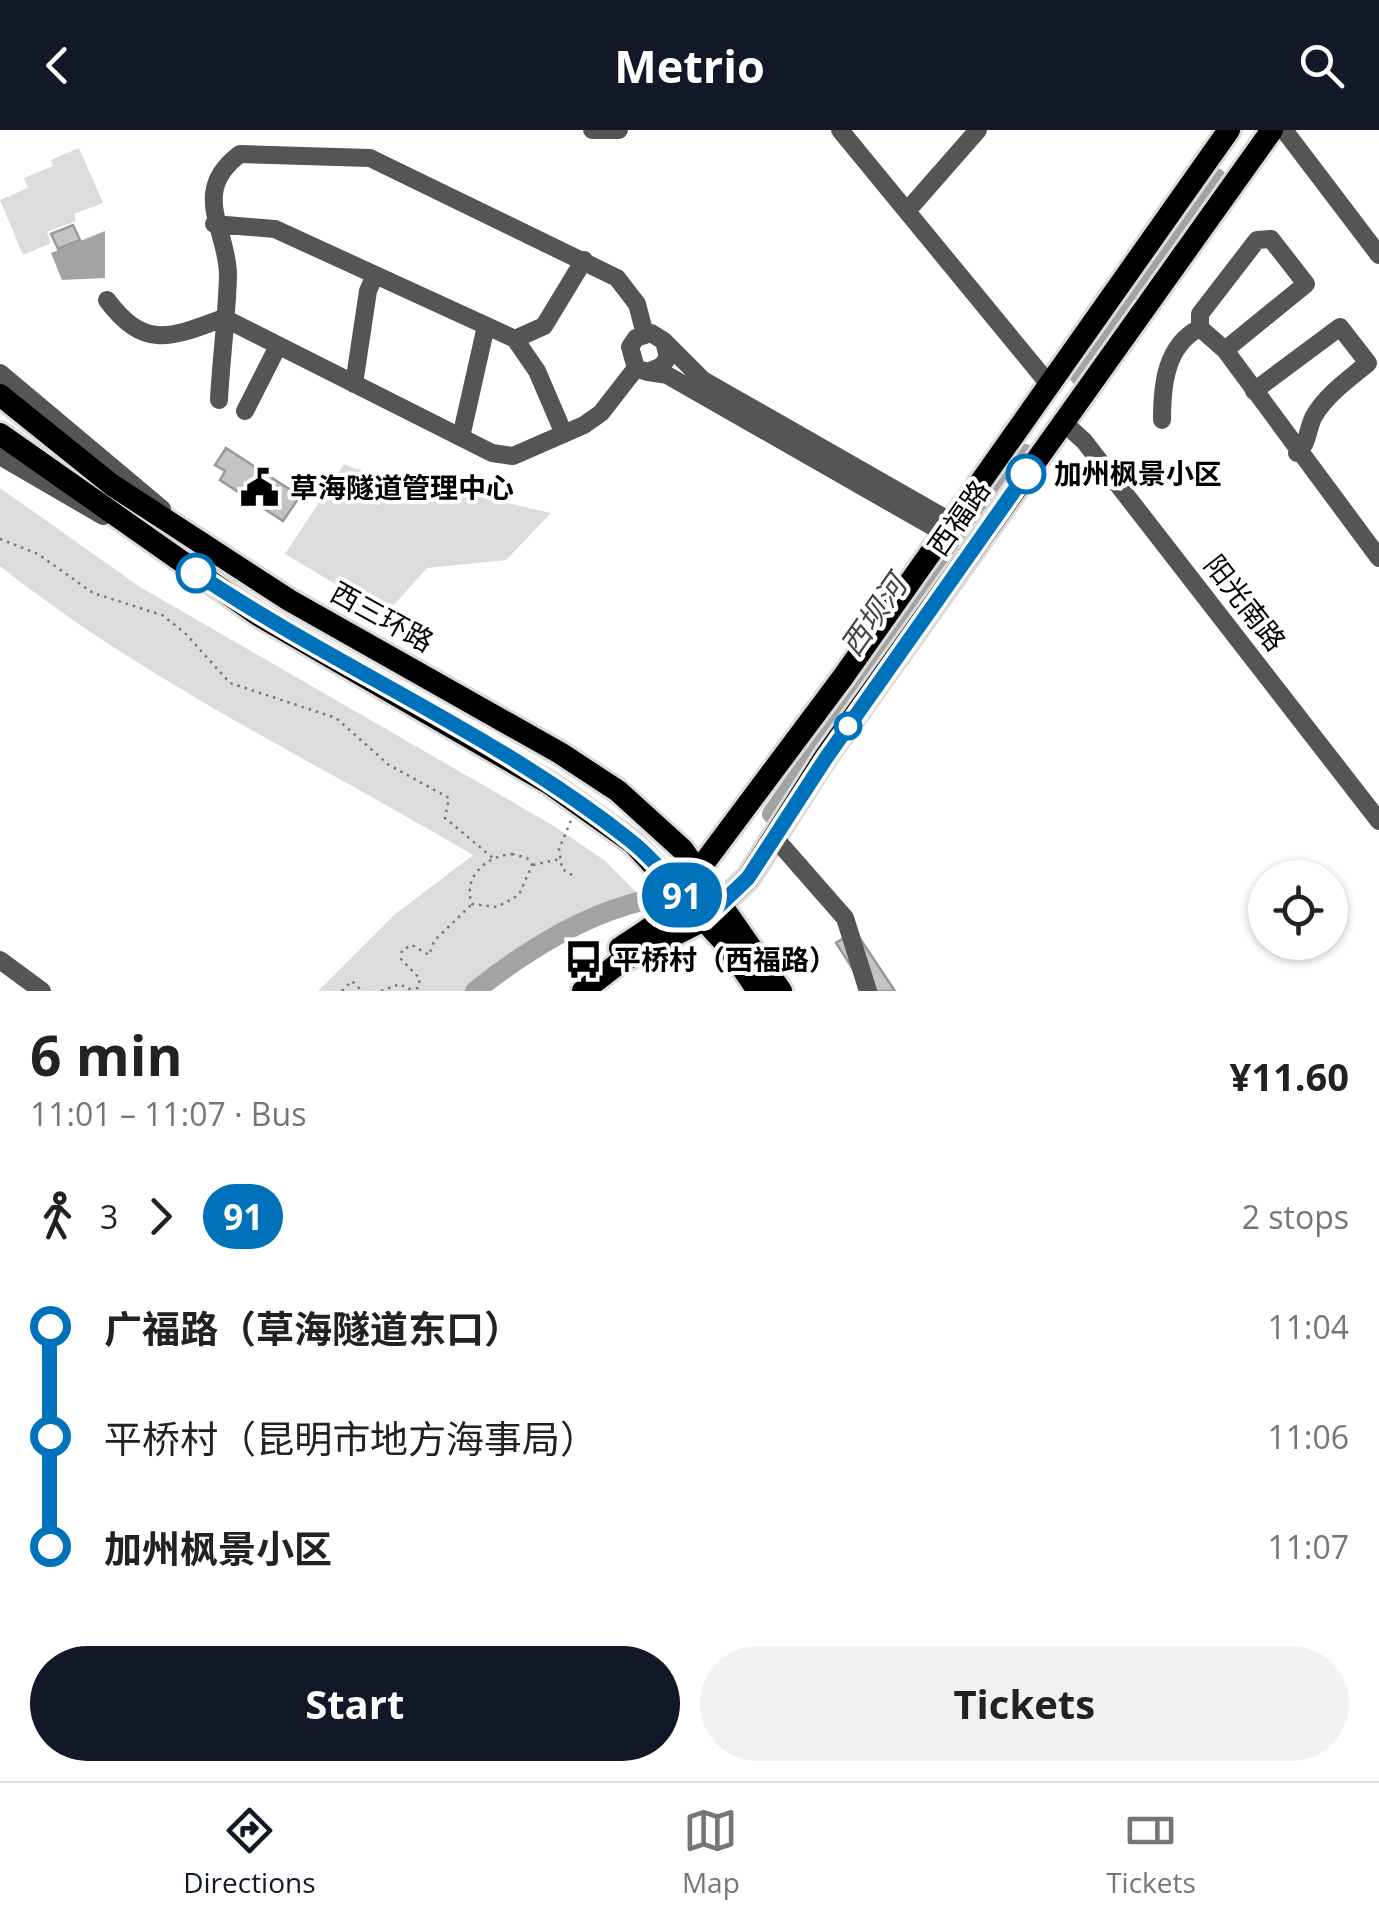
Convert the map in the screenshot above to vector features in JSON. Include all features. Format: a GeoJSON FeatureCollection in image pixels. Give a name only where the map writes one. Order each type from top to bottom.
{"type":"FeatureCollection","features":[{"type":"Feature","properties":{"kind":"main road","name":"西福路"},"geometry":{"type":"LineString","coordinates":[[567,991],[588,970],[674,912],[685,898],[698,871],[843,677],[1228,130]]}},
{"type":"Feature","properties":{"kind":"main road","name":"西福路"},"geometry":{"type":"LineString","coordinates":[[583,991],[619,963],[712,912],[740,888],[1063,422],[1272,130]]}},
{"type":"Feature","properties":{"kind":"main road","name":"西三环路"},"geometry":{"type":"LineString","coordinates":[[0,395],[112,485],[290,600],[544,744],[618,791],[656,824],[698,871],[712,912]]}},
{"type":"Feature","properties":{"kind":"main road"},"geometry":{"type":"LineString","coordinates":[[0,434],[258,615],[578,803],[633,843],[685,898],[743,934],[781,991]]}},
{"type":"Feature","properties":{"kind":"main road"},"geometry":{"type":"LineString","coordinates":[[740,888],[738,910],[743,934]]}},
{"type":"Feature","properties":{"kind":"main road"},"geometry":{"type":"LineString","coordinates":[[712,912],[758,991]]}},
{"type":"Feature","properties":{"kind":"street"},"geometry":{"type":"LineString","coordinates":[[592,130],[619,130]]}},
{"type":"Feature","properties":{"kind":"street"},"geometry":{"type":"LineString","coordinates":[[840,130],[1048,382]]}},
{"type":"Feature","properties":{"kind":"street"},"geometry":{"type":"LineString","coordinates":[[907,211],[978,130]]}},
{"type":"Feature","properties":{"kind":"street"},"geometry":{"type":"LineString","coordinates":[[1284,130],[1379,255]]}},
{"type":"Feature","properties":{"kind":"street"},"geometry":{"type":"LineString","coordinates":[[219,400],[228,267],[214,224],[219,179],[227,164],[240,154],[353,154],[370,158],[618,278],[629,290],[646,334],[664,341],[703,380],[946,526]]}},
{"type":"Feature","properties":{"kind":"street"},"geometry":{"type":"LineString","coordinates":[[214,224],[275,229],[515,339],[537,371],[564,434]]}},
{"type":"Feature","properties":{"kind":"street"},"geometry":{"type":"LineString","coordinates":[[1224,350],[1306,284],[1271,239],[1257,240],[1200,314],[1200,328],[1224,350],[1379,558]]}},
{"type":"Feature","properties":{"kind":"street"},"geometry":{"type":"LineString","coordinates":[[515,339],[544,326],[584,260]]}},
{"type":"Feature","properties":{"kind":"street"},"geometry":{"type":"LineString","coordinates":[[354,384],[368,291],[375,275]]}},
{"type":"Feature","properties":{"kind":"street"},"geometry":{"type":"LineString","coordinates":[[107,300],[129,326],[144,334],[178,334],[224,318],[492,453],[513,456],[602,413],[642,370],[666,362],[664,341]]}},
{"type":"Feature","properties":{"kind":"street"},"geometry":{"type":"LineString","coordinates":[[461,438],[486,326]]}},
{"type":"Feature","properties":{"kind":"street"},"geometry":{"type":"LineString","coordinates":[[1254,391],[1340,327],[1368,364],[1323,404],[1312,420],[1305,446],[1297,452]]}},
{"type":"Feature","properties":{"kind":"street"},"geometry":{"type":"LineString","coordinates":[[1162,420],[1166,366],[1191,332],[1200,328]]}},
{"type":"Feature","properties":{"kind":"street"},"geometry":{"type":"LineString","coordinates":[[642,370],[630,347],[646,334]]}},
{"type":"Feature","properties":{"kind":"street"},"geometry":{"type":"LineString","coordinates":[[245,411],[278,346]]}},
{"type":"Feature","properties":{"kind":"street"},"geometry":{"type":"LineString","coordinates":[[642,370],[668,375],[946,526]]}},
{"type":"Feature","properties":{"kind":"street"},"geometry":{"type":"LineString","coordinates":[[0,372],[192,537]]}},
{"type":"Feature","properties":{"kind":"street","name":"阳光南路"},"geometry":{"type":"LineString","coordinates":[[1063,422],[1084,441],[1379,821]]}},
{"type":"Feature","properties":{"kind":"street"},"geometry":{"type":"LineString","coordinates":[[0,456],[76,504],[132,530]]}},
{"type":"Feature","properties":{"kind":"street"},"geometry":{"type":"LineString","coordinates":[[774,837],[845,918],[868,991]]}},
{"type":"Feature","properties":{"kind":"street"},"geometry":{"type":"LineString","coordinates":[[0,960],[42,991]]}},
{"type":"Feature","properties":{"kind":"path"},"geometry":{"type":"LineString","coordinates":[[0,539],[38,554],[93,593],[162,615],[186,633],[230,683],[336,718],[389,764],[449,798],[444,818],[462,828],[493,858]]}},
{"type":"Feature","properties":{"kind":"path"},"geometry":{"type":"LineString","coordinates":[[572,875],[562,868],[559,849],[578,803]]}},
{"type":"Feature","properties":{"kind":"path"},"geometry":{"type":"LineString","coordinates":[[381,991],[400,984],[408,989],[418,988],[420,979],[401,958],[402,950],[412,945],[430,955],[434,941],[472,904],[472,880],[493,858],[520,855],[532,866]]}},
{"type":"Feature","properties":{"kind":"path"},"geometry":{"type":"LineString","coordinates":[[532,866],[560,859]]}},
{"type":"Feature","properties":{"kind":"path"},"geometry":{"type":"LineString","coordinates":[[472,904],[497,907],[513,900],[529,882],[532,866]]}},
{"type":"Feature","properties":{"kind":"path"},"geometry":{"type":"LineString","coordinates":[[342,991],[352,981],[362,991]]}},
{"type":"Feature","properties":{"kind":"shaded area"},"geometry":{"type":"Polygon","coordinates":[[[79,148],[103,203],[74,214],[76,221],[47,232],[51,243],[23,255],[0,200],[28,188],[24,178],[53,166],[51,160],[79,148]]]}},
{"type":"Feature","properties":{"kind":"shaded area"},"geometry":{"type":"Polygon","coordinates":[[[105,231],[105,278],[62,280],[51,253],[105,231]]]}},
{"type":"Feature","properties":{"kind":"shaded area"},"geometry":{"type":"Polygon","coordinates":[[[344,464],[551,513],[506,560],[427,568],[386,614],[285,554],[344,464]]]}},
{"type":"Feature","properties":{"kind":"shaded area"},"geometry":{"type":"Polygon","coordinates":[[[0,488],[140,587],[554,826],[604,860],[638,894],[562,924],[510,955],[464,991],[318,991],[394,915],[473,855],[171,683],[0,566],[0,488]]]}},
{"type":"Feature","properties":{"kind":"building"},"geometry":{"type":"Polygon","coordinates":[[[73,225],[80,240],[58,249],[51,234],[73,225]]]}},
{"type":"Feature","properties":{"kind":"building","name":"草海隧道管理中心"},"geometry":{"type":"Polygon","coordinates":[[[226,448],[300,496],[283,521],[220,480],[225,471],[215,465],[226,448]]]}},
{"type":"Feature","properties":{"kind":"building"},"geometry":{"type":"Polygon","coordinates":[[[855,931],[895,991],[867,991],[836,943],[855,931]]]}},
{"type":"Feature","properties":{"kind":"waterway","name":"西坝河"},"geometry":{"type":"LineString","coordinates":[[1079,375],[1216,178]]}},
{"type":"Feature","properties":{"kind":"waterway","name":"西坝河"},"geometry":{"type":"LineString","coordinates":[[772,814],[1025,454]]}},
{"type":"Feature","properties":{"kind":"waterway","name":"西坝河"},"geometry":{"type":"LineString","coordinates":[[475,991],[556,936],[600,915],[646,900]]}},
{"type":"Feature","properties":{"kind":"bus line","name":"91"},"geometry":{"type":"LineString","coordinates":[[196,573],[258,615],[578,803],[633,843],[704,920],[748,878],[826,758],[1026,474]]}},
{"type":"Feature","properties":{"kind":"place","name":"加州枫景小区"},"geometry":{"type":"Point","coordinates":[1026,474]}},
{"type":"Feature","properties":{"kind":"place","name":"草海隧道管理中心"},"geometry":{"type":"Point","coordinates":[260,488]}},
{"type":"Feature","properties":{"kind":"place","name":"平桥村（西福路）"},"geometry":{"type":"Point","coordinates":[583,960]}}]}
